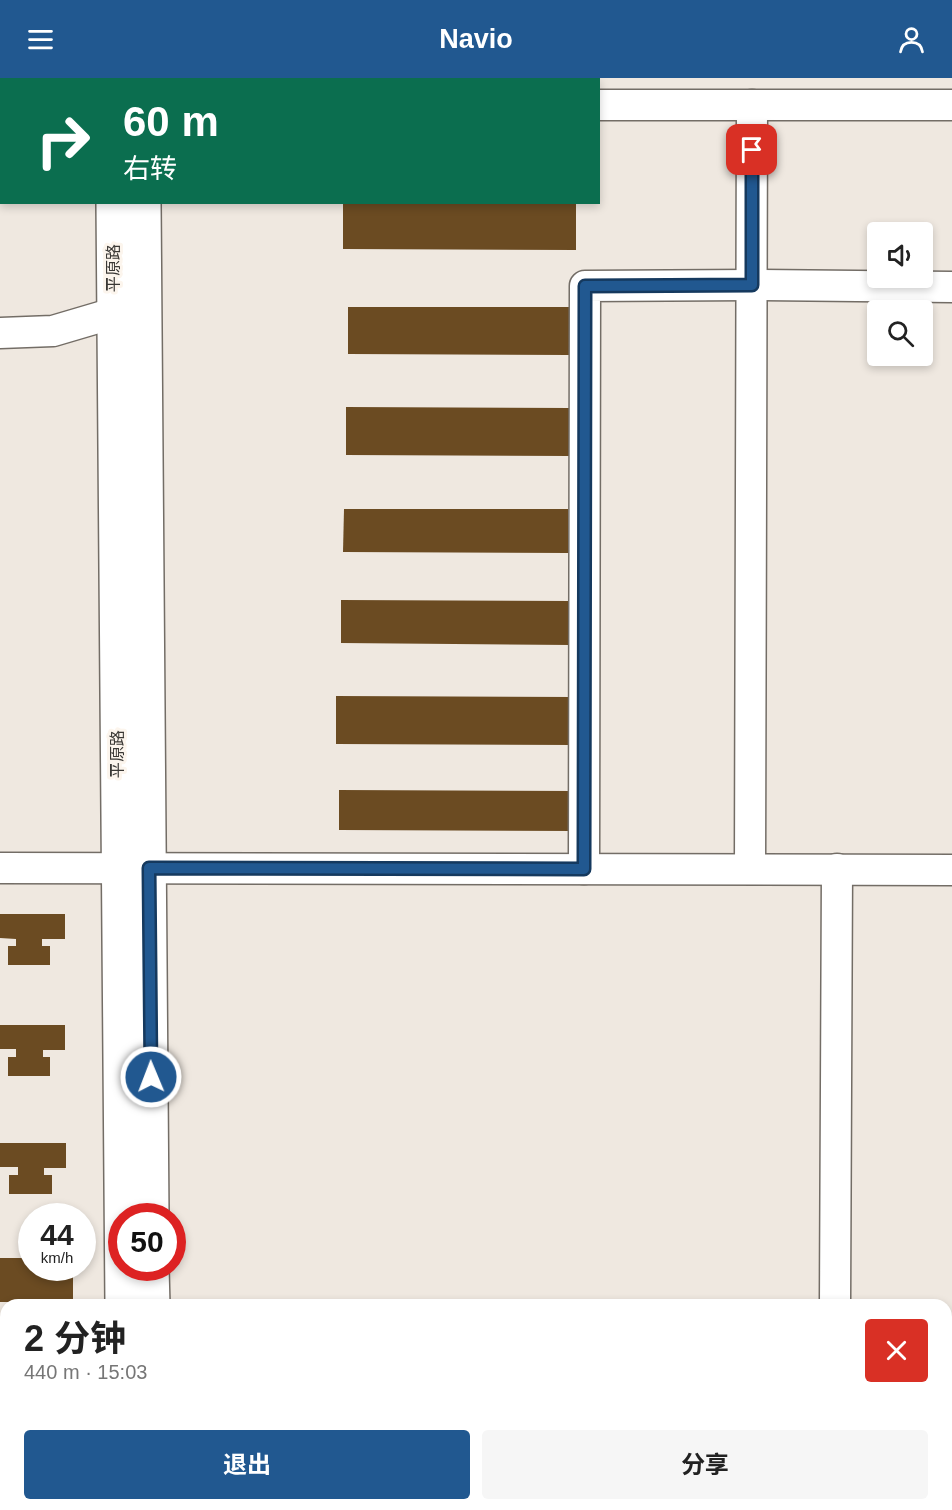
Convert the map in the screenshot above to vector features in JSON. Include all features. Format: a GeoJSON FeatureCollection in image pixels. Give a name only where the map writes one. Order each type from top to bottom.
{"type":"FeatureCollection","features":[{"type":"Feature","properties":{"kind":"main road","name":"平原路"},"geometry":{"type":"LineString","coordinates":[[113,204],[114,313],[134,868],[151,1203]]}},
{"type":"Feature","properties":{"kind":"main road","name":"平原路"},"geometry":{"type":"LineString","coordinates":[[122,1299],[134,868],[144,204]]}},
{"type":"Feature","properties":{"kind":"main road"},"geometry":{"type":"LineString","coordinates":[[152,1281],[153,1299]]}},
{"type":"Feature","properties":{"kind":"street"},"geometry":{"type":"LineString","coordinates":[[600,105],[952,105]]}},
{"type":"Feature","properties":{"kind":"street"},"geometry":{"type":"LineString","coordinates":[[750,869],[752,105]]}},
{"type":"Feature","properties":{"kind":"street"},"geometry":{"type":"LineString","coordinates":[[584,869],[585,286],[952,286]]}},
{"type":"Feature","properties":{"kind":"street"},"geometry":{"type":"LineString","coordinates":[[0,333],[53,332],[114,313]]}},
{"type":"Feature","properties":{"kind":"street"},"geometry":{"type":"LineString","coordinates":[[0,868],[952,870]]}},
{"type":"Feature","properties":{"kind":"street"},"geometry":{"type":"LineString","coordinates":[[835,1299],[837,869]]}},
{"type":"Feature","properties":{"kind":"building"},"geometry":{"type":"Polygon","coordinates":[[[343,204],[576,204],[576,250],[343,249],[343,204]]]}},
{"type":"Feature","properties":{"kind":"building"},"geometry":{"type":"Polygon","coordinates":[[[348,307],[569,307],[569,355],[348,354],[348,307]]]}},
{"type":"Feature","properties":{"kind":"building"},"geometry":{"type":"Polygon","coordinates":[[[346,407],[570,408],[570,456],[346,455],[346,407]]]}},
{"type":"Feature","properties":{"kind":"building"},"geometry":{"type":"Polygon","coordinates":[[[344,509],[568,509],[568,553],[343,552],[344,509]]]}},
{"type":"Feature","properties":{"kind":"building"},"geometry":{"type":"Polygon","coordinates":[[[341,600],[571,601],[571,645],[341,643],[341,600]]]}},
{"type":"Feature","properties":{"kind":"building"},"geometry":{"type":"Polygon","coordinates":[[[336,696],[573,697],[573,745],[336,744],[336,696]]]}},
{"type":"Feature","properties":{"kind":"building"},"geometry":{"type":"Polygon","coordinates":[[[339,790],[573,791],[573,831],[339,830],[339,790]]]}},
{"type":"Feature","properties":{"kind":"building"},"geometry":{"type":"Polygon","coordinates":[[[0,914],[65,914],[65,939],[42,939],[42,946],[50,946],[50,965],[8,965],[8,946],[16,946],[16,939],[0,938],[0,914]]]}},
{"type":"Feature","properties":{"kind":"building"},"geometry":{"type":"Polygon","coordinates":[[[0,1025],[65,1025],[65,1050],[43,1050],[43,1057],[50,1057],[50,1076],[8,1076],[8,1057],[16,1057],[16,1049],[0,1049],[0,1025]]]}},
{"type":"Feature","properties":{"kind":"building"},"geometry":{"type":"Polygon","coordinates":[[[0,1143],[66,1143],[66,1168],[44,1168],[44,1175],[52,1175],[52,1194],[9,1194],[9,1175],[18,1175],[18,1167],[0,1167],[0,1143]]]}},
{"type":"Feature","properties":{"kind":"building"},"geometry":{"type":"Polygon","coordinates":[[[0,1258],[18,1258],[18,1281],[73,1281],[73,1299],[0,1299],[0,1258]]]}},
{"type":"Feature","properties":{"kind":"route"},"geometry":{"type":"LineString","coordinates":[[151,1077],[149,868],[584,869],[585,286],[752,285],[752,150]]}}]}
